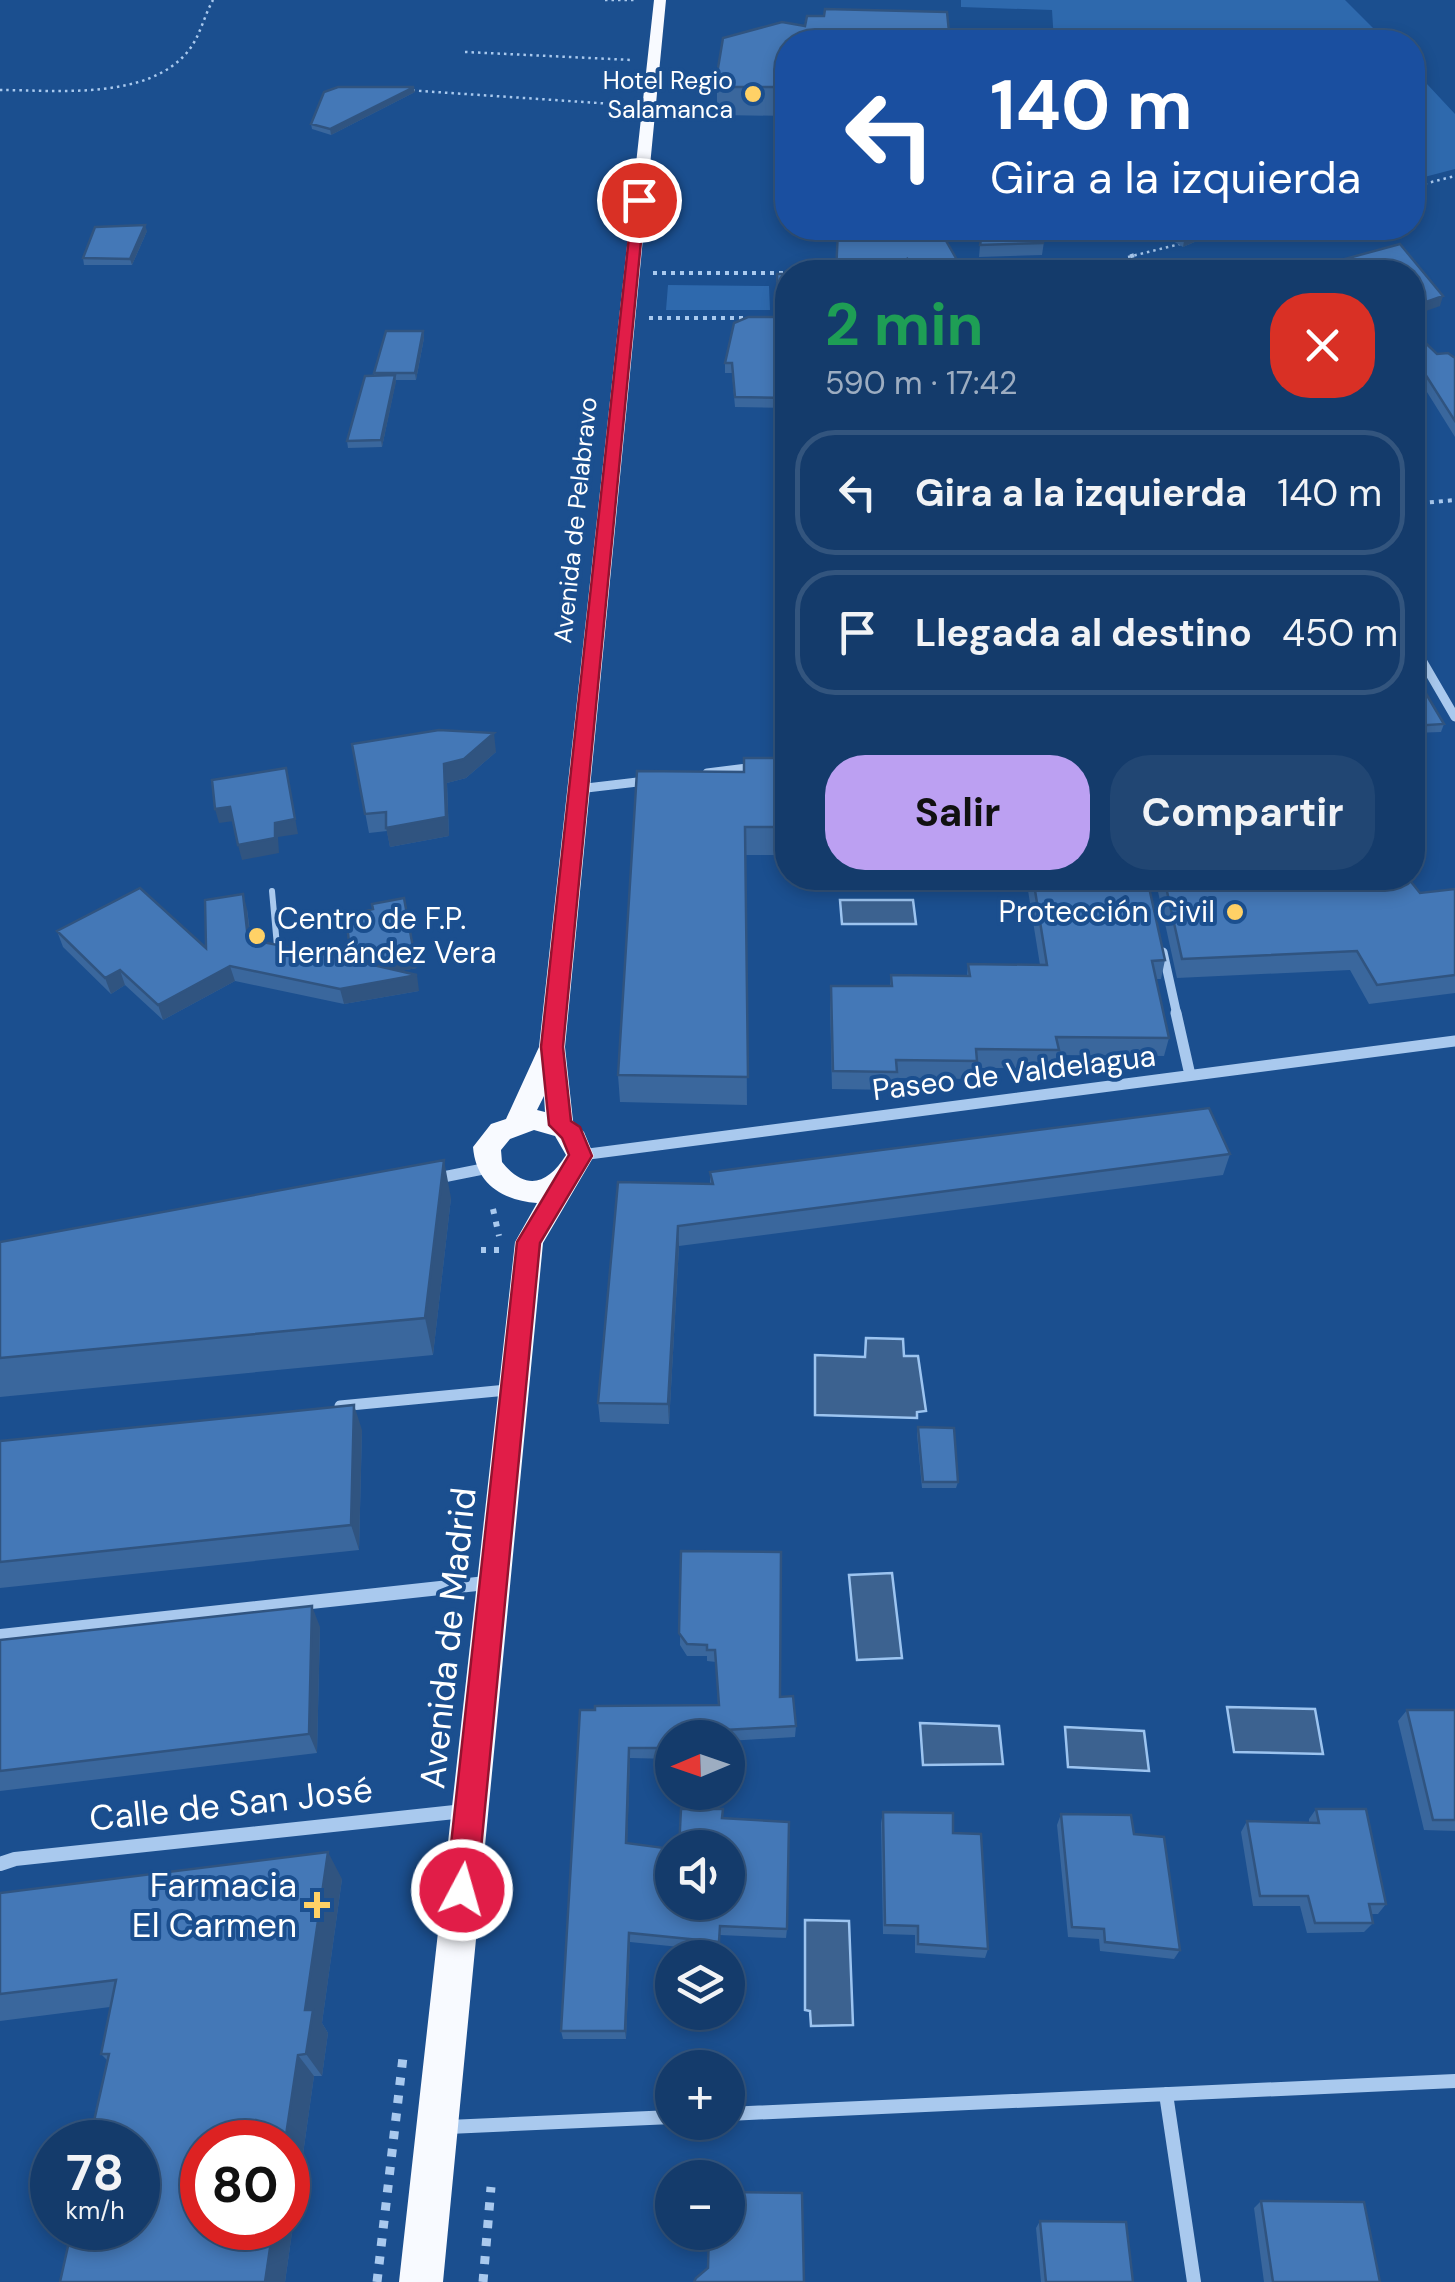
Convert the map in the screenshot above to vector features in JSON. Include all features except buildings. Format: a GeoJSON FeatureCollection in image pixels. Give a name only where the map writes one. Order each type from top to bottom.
{"type":"FeatureCollection","features":[{"type":"Feature","properties":{"kind":"highway","name":"Avenida de Pelabravo"},"geometry":{"type":"LineString","coordinates":[[560,1125],[552,1047],[660,0]]}},
{"type":"Feature","properties":{"kind":"highway","name":"Avenida de Pelabravo"},"geometry":{"type":"LineString","coordinates":[[518,1123],[552,1047]]}},
{"type":"Feature","properties":{"kind":"highway"},"geometry":{"type":"LineString","coordinates":[[547,1121],[560,1125],[572,1133],[580,1156],[575,1170],[563,1182],[534,1192],[496,1177],[492,1141],[518,1123],[547,1121]]}},
{"type":"Feature","properties":{"kind":"highway","name":"Avenida de Madrid"},"geometry":{"type":"LineString","coordinates":[[496,1177],[528,1242]]}},
{"type":"Feature","properties":{"kind":"highway","name":"Avenida de Madrid"},"geometry":{"type":"LineString","coordinates":[[422,2282],[528,1242],[563,1182]]}},
{"type":"Feature","properties":{"kind":"street"},"geometry":{"type":"LineString","coordinates":[[1425,665],[1455,717]]}},
{"type":"Feature","properties":{"kind":"street"},"geometry":{"type":"LineString","coordinates":[[690,775],[768,765]]}},
{"type":"Feature","properties":{"kind":"street"},"geometry":{"type":"LineString","coordinates":[[577,790],[652,780]]}},
{"type":"Feature","properties":{"kind":"street"},"geometry":{"type":"LineString","coordinates":[[1162,948],[1190,1076]]}},
{"type":"Feature","properties":{"kind":"street","name":"Paseo de Valdelagua"},"geometry":{"type":"LineString","coordinates":[[580,1156],[1455,1041]]}},
{"type":"Feature","properties":{"kind":"street"},"geometry":{"type":"LineString","coordinates":[[416,1182],[496,1177]]}},
{"type":"Feature","properties":{"kind":"street"},"geometry":{"type":"LineString","coordinates":[[316,1409],[513,1389]]}},
{"type":"Feature","properties":{"kind":"street"},"geometry":{"type":"LineString","coordinates":[[0,1636],[494,1582]]}},
{"type":"Feature","properties":{"kind":"street","name":"Calle de San José"},"geometry":{"type":"LineString","coordinates":[[0,1864],[15,1859],[373,1818],[470,1811]]}},
{"type":"Feature","properties":{"kind":"street"},"geometry":{"type":"LineString","coordinates":[[745,2113],[1455,2080]]}},
{"type":"Feature","properties":{"kind":"street"},"geometry":{"type":"LineString","coordinates":[[1166,2094],[1194,2282]]}},
{"type":"Feature","properties":{"kind":"street"},"geometry":{"type":"LineString","coordinates":[[438,2128],[655,2118]]}},
{"type":"Feature","properties":{"kind":"lane"},"geometry":{"type":"LineString","coordinates":[[272,891],[277,946],[281,951],[300,955]]}},
{"type":"Feature","properties":{"kind":"path"},"geometry":{"type":"LineString","coordinates":[[0,90],[96,87],[153,74],[189,50],[213,0]]}},
{"type":"Feature","properties":{"kind":"path"},"geometry":{"type":"LineString","coordinates":[[605,0],[636,0]]}},
{"type":"Feature","properties":{"kind":"path"},"geometry":{"type":"LineString","coordinates":[[465,52],[653,61]]}},
{"type":"Feature","properties":{"kind":"path"},"geometry":{"type":"LineString","coordinates":[[402,90],[649,106]]}},
{"type":"Feature","properties":{"kind":"path"},"geometry":{"type":"LineString","coordinates":[[1425,183],[1455,176]]}},
{"type":"Feature","properties":{"kind":"path"},"geometry":{"type":"LineString","coordinates":[[1129,260],[1199,240]]}},
{"type":"Feature","properties":{"kind":"path"},"geometry":{"type":"LineString","coordinates":[[631,273],[775,273]]}},
{"type":"Feature","properties":{"kind":"path"},"geometry":{"type":"LineString","coordinates":[[626,318],[752,318]]}},
{"type":"Feature","properties":{"kind":"path"},"geometry":{"type":"LineString","coordinates":[[1425,503],[1455,500]]}},
{"type":"Feature","properties":{"kind":"path"},"geometry":{"type":"LineString","coordinates":[[483,2282],[491,2188]]}},
{"type":"Feature","properties":{"kind":"shaded area"},"geometry":{"type":"Polygon","coordinates":[[[961,0],[1345,0],[1375,30],[1053,30],[1052,10],[961,7],[961,0]]]}},
{"type":"Feature","properties":{"kind":"shaded area"},"geometry":{"type":"Polygon","coordinates":[[[1425,82],[1455,114],[1455,169],[1425,177],[1425,82]]]}},
{"type":"Feature","properties":{"kind":"shaded area"},"geometry":{"type":"Polygon","coordinates":[[[668,285],[769,286],[770,310],[666,310],[668,285]]]}},
{"type":"Feature","properties":{"kind":"shaded area"},"geometry":{"type":"Polygon","coordinates":[[[840,900],[913,900],[916,924],[842,924],[840,900]]]}},
{"type":"Feature","properties":{"kind":"shaded area"},"geometry":{"type":"Polygon","coordinates":[[[866,1338],[903,1339],[904,1356],[918,1356],[926,1411],[917,1412],[917,1418],[815,1415],[815,1355],[865,1357],[866,1338]]]}},
{"type":"Feature","properties":{"kind":"shaded area"},"geometry":{"type":"Polygon","coordinates":[[[892,1573],[902,1658],[857,1660],[849,1575],[892,1573]]]}},
{"type":"Feature","properties":{"kind":"shaded area"},"geometry":{"type":"Polygon","coordinates":[[[1227,1707],[1315,1709],[1323,1754],[1234,1752],[1227,1707]]]}},
{"type":"Feature","properties":{"kind":"shaded area"},"geometry":{"type":"Polygon","coordinates":[[[920,1723],[999,1726],[1003,1764],[923,1765],[920,1723]]]}},
{"type":"Feature","properties":{"kind":"shaded area"},"geometry":{"type":"Polygon","coordinates":[[[1065,1727],[1144,1731],[1149,1771],[1068,1767],[1065,1727]]]}},
{"type":"Feature","properties":{"kind":"shaded area"},"geometry":{"type":"Polygon","coordinates":[[[805,1920],[849,1921],[853,2025],[811,2026],[810,2011],[805,2010],[805,1920]]]}},
{"type":"Feature","properties":{"kind":"place","name":"Hotel Regio Salamanca"},"geometry":{"type":"Point","coordinates":[753,94]}},
{"type":"Feature","properties":{"kind":"place","name":"Protección Civil"},"geometry":{"type":"Point","coordinates":[1235,912]}},
{"type":"Feature","properties":{"kind":"place","name":"Centro de F.P. Hernández Vera"},"geometry":{"type":"Point","coordinates":[257,936]}},
{"type":"Feature","properties":{"kind":"place","name":"Farmacia El Carmen"},"geometry":{"type":"Point","coordinates":[317,1905]}},
{"type":"Feature","properties":{"kind":"route"},"geometry":{"type":"LineString","coordinates":[[462,1890],[528,1242],[580,1156],[572,1133],[560,1125],[552,1047],[639,200]]}}]}
